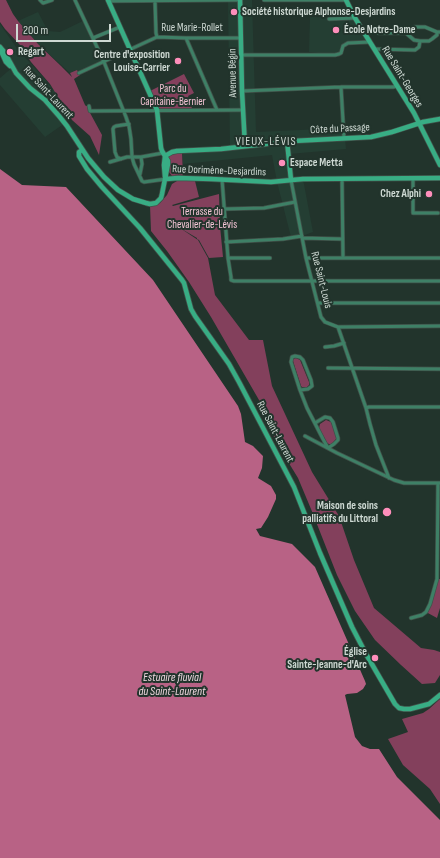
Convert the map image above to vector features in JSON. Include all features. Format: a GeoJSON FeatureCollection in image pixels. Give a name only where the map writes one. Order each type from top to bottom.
{"type":"FeatureCollection","features":[{"type":"Feature","properties":{"kind":"street"},"geometry":{"type":"LineString","coordinates":[[40,0],[44,3],[52,0]]}},
{"type":"Feature","properties":{"kind":"street"},"geometry":{"type":"LineString","coordinates":[[75,0],[104,62],[129,124],[132,157],[142,181],[166,179]]}},
{"type":"Feature","properties":{"kind":"street"},"geometry":{"type":"LineString","coordinates":[[164,189],[166,179],[164,174],[164,155],[161,148],[157,110],[108,1],[239,0]]}},
{"type":"Feature","properties":{"kind":"street","name":"Avenue Bégin"},"geometry":{"type":"LineString","coordinates":[[239,0],[245,146]]}},
{"type":"Feature","properties":{"kind":"street"},"geometry":{"type":"LineString","coordinates":[[264,0],[345,0]]}},
{"type":"Feature","properties":{"kind":"street","name":"Rue Saint-Georges"},"geometry":{"type":"LineString","coordinates":[[345,0],[419,124],[440,165]]}},
{"type":"Feature","properties":{"kind":"street"},"geometry":{"type":"LineString","coordinates":[[155,1],[157,37]]}},
{"type":"Feature","properties":{"kind":"street"},"geometry":{"type":"LineString","coordinates":[[329,19],[354,17],[363,13],[389,13]]}},
{"type":"Feature","properties":{"kind":"street"},"geometry":{"type":"LineString","coordinates":[[93,38],[120,27]]}},
{"type":"Feature","properties":{"kind":"street"},"geometry":{"type":"LineString","coordinates":[[365,33],[375,31],[378,33],[406,32],[414,27],[425,27],[439,32],[429,41],[420,41],[414,40],[406,32]]}},
{"type":"Feature","properties":{"kind":"street","name":"Rue Marie-Rollet"},"geometry":{"type":"LineString","coordinates":[[79,73],[157,37],[241,38]]}},
{"type":"Feature","properties":{"kind":"street"},"geometry":{"type":"LineString","coordinates":[[186,38],[217,110]]}},
{"type":"Feature","properties":{"kind":"street"},"geometry":{"type":"LineString","coordinates":[[374,49],[415,50],[419,47],[420,41]]}},
{"type":"Feature","properties":{"kind":"street"},"geometry":{"type":"LineString","coordinates":[[242,55],[335,55],[341,53],[343,46],[348,43],[370,42]]}},
{"type":"Feature","properties":{"kind":"street","name":"Rue Saint-Laurent"},"geometry":{"type":"LineString","coordinates":[[0,48],[5,53],[13,68],[30,88],[45,100],[52,108],[93,165],[108,181],[122,193],[133,199],[146,203],[156,203],[161,198],[164,189]]}},
{"type":"Feature","properties":{"kind":"street"},"geometry":{"type":"LineString","coordinates":[[242,91],[397,86]]}},
{"type":"Feature","properties":{"kind":"street"},"geometry":{"type":"LineString","coordinates":[[341,87],[344,138]]}},
{"type":"Feature","properties":{"kind":"street"},"geometry":{"type":"LineString","coordinates":[[89,106],[90,111],[243,110]]}},
{"type":"Feature","properties":{"kind":"street","name":"Côte du Passage"},"geometry":{"type":"LineString","coordinates":[[110,162],[128,157],[164,155],[177,151],[212,150],[287,141],[374,137],[440,119]]}},
{"type":"Feature","properties":{"kind":"street"},"geometry":{"type":"LineString","coordinates":[[120,159],[115,152],[113,129],[116,126],[129,124]]}},
{"type":"Feature","properties":{"kind":"street","name":"Rue Saint-Louis"},"geometry":{"type":"LineString","coordinates":[[287,141],[295,202],[306,258],[321,317],[325,322],[338,327]]}},
{"type":"Feature","properties":{"kind":"street","name":"Rue Saint-Laurent"},"geometry":{"type":"LineString","coordinates":[[82,150],[78,153],[78,156],[87,169],[140,228],[184,283],[191,309],[229,364],[294,487],[352,627],[395,704],[399,708],[410,709],[429,704],[440,695]]}},
{"type":"Feature","properties":{"kind":"street"},"geometry":{"type":"LineString","coordinates":[[140,174],[142,164],[141,156]]}},
{"type":"Feature","properties":{"kind":"street"},"geometry":{"type":"LineString","coordinates":[[164,189],[178,178]]}},
{"type":"Feature","properties":{"kind":"street","name":"Rue Dorimène-Desjardins"},"geometry":{"type":"LineString","coordinates":[[166,179],[222,179],[281,182],[303,179],[440,178]]}},
{"type":"Feature","properties":{"kind":"street"},"geometry":{"type":"LineString","coordinates":[[222,179],[226,242],[231,277],[234,281],[440,281]]}},
{"type":"Feature","properties":{"kind":"street"},"geometry":{"type":"LineString","coordinates":[[342,179],[342,258]]}},
{"type":"Feature","properties":{"kind":"street"},"geometry":{"type":"LineString","coordinates":[[413,179],[413,213],[438,213]]}},
{"type":"Feature","properties":{"kind":"street"},"geometry":{"type":"LineString","coordinates":[[224,209],[264,208],[295,202]]}},
{"type":"Feature","properties":{"kind":"street"},"geometry":{"type":"LineString","coordinates":[[226,242],[302,237],[342,239]]}},
{"type":"Feature","properties":{"kind":"street"},"geometry":{"type":"LineString","coordinates":[[228,258],[270,258]]}},
{"type":"Feature","properties":{"kind":"street"},"geometry":{"type":"LineString","coordinates":[[306,258],[440,258]]}},
{"type":"Feature","properties":{"kind":"street"},"geometry":{"type":"LineString","coordinates":[[318,303],[440,303]]}},
{"type":"Feature","properties":{"kind":"street"},"geometry":{"type":"LineString","coordinates":[[389,478],[376,445],[366,408],[338,327],[440,326]]}},
{"type":"Feature","properties":{"kind":"street"},"geometry":{"type":"LineString","coordinates":[[325,346],[344,343]]}},
{"type":"Feature","properties":{"kind":"street"},"geometry":{"type":"LineString","coordinates":[[300,390],[308,389],[312,386],[303,360],[296,356],[292,357],[291,362],[300,390],[307,408],[328,448]]}},
{"type":"Feature","properties":{"kind":"street"},"geometry":{"type":"LineString","coordinates":[[328,368],[440,369]]}},
{"type":"Feature","properties":{"kind":"street"},"geometry":{"type":"LineString","coordinates":[[366,408],[440,407]]}},
{"type":"Feature","properties":{"kind":"street"},"geometry":{"type":"LineString","coordinates":[[315,423],[325,418],[330,418],[333,422],[338,440],[328,448]]}},
{"type":"Feature","properties":{"kind":"street"},"geometry":{"type":"LineString","coordinates":[[305,436],[389,478],[404,483],[439,483],[438,579],[426,612],[422,615],[411,618]]}},
{"type":"Feature","properties":{"kind":"shaded area"},"geometry":{"type":"Polygon","coordinates":[[[228,0],[252,0],[256,132],[344,128],[346,149],[289,154],[291,180],[303,179],[313,232],[302,236],[291,237],[277,182],[272,155],[183,164],[182,150],[230,148],[228,0]]]}},
{"type":"Feature","properties":{"kind":"shaded area"},"geometry":{"type":"Polygon","coordinates":[[[38,12],[48,31],[60,32],[85,20],[104,62],[79,73],[77,70],[70,73],[38,44],[18,21],[38,12]]]}},
{"type":"Feature","properties":{"kind":"shaded area","name":"École Notre-Dame"},"geometry":{"type":"Polygon","coordinates":[[[310,17],[355,18],[370,42],[345,45],[341,53],[335,55],[309,52],[310,17]]]}},
{"type":"Feature","properties":{"kind":"shaded area"},"geometry":{"type":"Polygon","coordinates":[[[0,24],[18,50],[43,77],[74,115],[45,137],[0,85],[0,78],[13,67],[0,46],[0,24]]]}},
{"type":"Feature","properties":{"kind":"green space"},"geometry":{"type":"Polygon","coordinates":[[[0,0],[6,0],[18,21],[38,44],[72,77],[70,73],[77,70],[80,75],[74,79],[85,105],[89,106],[89,111],[102,135],[99,155],[90,136],[72,120],[50,84],[0,22],[0,0]]]}},
{"type":"Feature","properties":{"kind":"green space","name":"Parc du Capitaine-Bernier"},"geometry":{"type":"Polygon","coordinates":[[[184,74],[194,93],[188,96],[191,102],[192,110],[157,110],[150,91],[184,74]]]}},
{"type":"Feature","properties":{"kind":"green space"},"geometry":{"type":"Polygon","coordinates":[[[182,152],[183,176],[172,176],[169,172],[170,161],[168,156],[170,154],[182,152]]]}},
{"type":"Feature","properties":{"kind":"green space","name":"Terrasse du Chevalier-de-Lévis"},"geometry":{"type":"Polygon","coordinates":[[[177,181],[195,181],[199,197],[172,205],[173,206],[219,194],[223,257],[209,258],[199,240],[180,228],[198,240],[208,258],[215,295],[249,340],[263,340],[272,386],[312,472],[339,516],[354,560],[374,608],[421,648],[440,652],[440,675],[435,683],[422,684],[375,640],[355,611],[337,575],[298,478],[276,442],[259,400],[189,282],[151,231],[150,205],[160,203],[167,195],[172,184],[177,181]]]}},
{"type":"Feature","properties":{"kind":"green space"},"geometry":{"type":"Polygon","coordinates":[[[296,358],[300,360],[309,382],[307,387],[301,386],[293,361],[293,359],[296,358]]]}},
{"type":"Feature","properties":{"kind":"green space"},"geometry":{"type":"Polygon","coordinates":[[[326,420],[331,422],[336,435],[336,439],[332,444],[327,443],[319,428],[320,424],[326,420]]]}},
{"type":"Feature","properties":{"kind":"green space"},"geometry":{"type":"Polygon","coordinates":[[[437,579],[440,579],[440,608],[437,618],[426,612],[437,579]]]}},
{"type":"Feature","properties":{"kind":"green space"},"geometry":{"type":"Polygon","coordinates":[[[440,699],[440,804],[430,789],[403,765],[388,739],[408,732],[402,719],[423,713],[440,699]]]}},
{"type":"Feature","properties":{"kind":"water","name":"Estuaire fluvial du Saint-Laurent"},"geometry":{"type":"Polygon","coordinates":[[[0,169],[22,185],[66,187],[153,280],[238,406],[241,414],[245,442],[253,446],[263,456],[262,468],[258,478],[271,486],[276,495],[276,499],[268,517],[261,528],[256,529],[260,536],[292,544],[315,567],[366,684],[363,689],[357,693],[345,695],[355,737],[362,746],[370,749],[379,749],[397,777],[440,820],[440,858],[0,858],[0,169]]]}},
{"type":"Feature","properties":{"kind":"place","name":"Société historique Alphonse-Desjardins"},"geometry":{"type":"Point","coordinates":[234,12]}},
{"type":"Feature","properties":{"kind":"place","name":"École Notre-Dame"},"geometry":{"type":"Point","coordinates":[336,30]}},
{"type":"Feature","properties":{"kind":"place","name":"Regart"},"geometry":{"type":"Point","coordinates":[10,52]}},
{"type":"Feature","properties":{"kind":"place","name":"Centre d'exposition Louise-Carrier"},"geometry":{"type":"Point","coordinates":[178,61]}},
{"type":"Feature","properties":{"kind":"place","name":"Espace Metta"},"geometry":{"type":"Point","coordinates":[282,163]}},
{"type":"Feature","properties":{"kind":"place","name":"Chez Alphi"},"geometry":{"type":"Point","coordinates":[429,194]}},
{"type":"Feature","properties":{"kind":"place","name":"Maison de soins palliatifs du Littoral"},"geometry":{"type":"Point","coordinates":[387,512]}},
{"type":"Feature","properties":{"kind":"place","name":"Église Sainte-Jeanne-d'Arc"},"geometry":{"type":"Point","coordinates":[375,658]}},
{"type":"Feature","properties":{"kind":"district","name":"VIEUX-LÉVIS"},"geometry":{"type":"Point","coordinates":[266,142]}}]}
